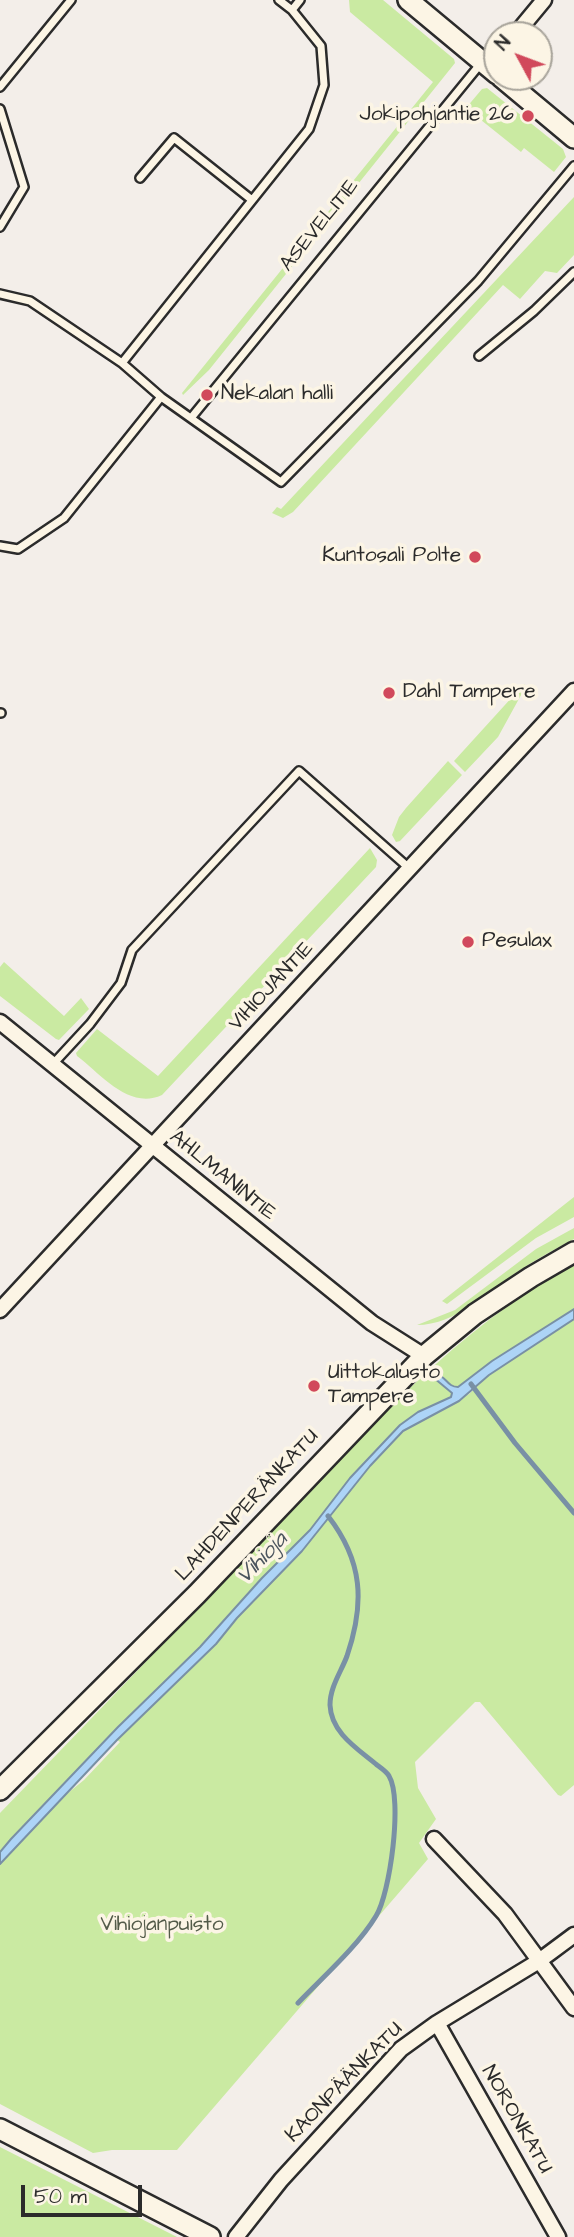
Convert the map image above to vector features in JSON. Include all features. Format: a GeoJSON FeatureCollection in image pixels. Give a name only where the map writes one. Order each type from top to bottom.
{"type":"FeatureCollection","features":[{"type":"Feature","properties":{"kind":"main road"},"geometry":{"type":"LineString","coordinates":[[408,0],[483,59]]}},
{"type":"Feature","properties":{"kind":"main road"},"geometry":{"type":"LineString","coordinates":[[520,91],[574,138]]}},
{"type":"Feature","properties":{"kind":"main road","name":"LAHDENPERÄNKATU"},"geometry":{"type":"LineString","coordinates":[[2,1790],[197,1594],[424,1356],[475,1314],[574,1252]]}},
{"type":"Feature","properties":{"kind":"main road"},"geometry":{"type":"LineString","coordinates":[[0,2129],[210,2237]]}},
{"type":"Feature","properties":{"kind":"street"},"geometry":{"type":"LineString","coordinates":[[527,21],[544,0]]}},
{"type":"Feature","properties":{"kind":"street","name":"VIHIOJANTIE"},"geometry":{"type":"LineString","coordinates":[[0,1310],[574,691]]}},
{"type":"Feature","properties":{"kind":"street","name":"AHLMANINTIE"},"geometry":{"type":"LineString","coordinates":[[0,1022],[372,1323],[424,1356]]}},
{"type":"Feature","properties":{"kind":"street"},"geometry":{"type":"LineString","coordinates":[[435,1839],[505,1914],[574,2008]]}},
{"type":"Feature","properties":{"kind":"street","name":"KAONPÄÄNKATU"},"geometry":{"type":"LineString","coordinates":[[236,2237],[281,2180],[401,2049],[437,2023],[539,1961],[574,1934]]}},
{"type":"Feature","properties":{"kind":"street","name":"NORONKATU"},"geometry":{"type":"LineString","coordinates":[[437,2023],[558,2237]]}},
{"type":"Feature","properties":{"kind":"lane"},"geometry":{"type":"LineString","coordinates":[[0,87],[71,0]]}},
{"type":"Feature","properties":{"kind":"lane"},"geometry":{"type":"LineString","coordinates":[[122,363],[309,129],[324,85],[321,46],[292,10],[279,0]]}},
{"type":"Feature","properties":{"kind":"lane"},"geometry":{"type":"LineString","coordinates":[[292,10],[300,0]]}},
{"type":"Feature","properties":{"kind":"lane","name":"ASEVELITIE"},"geometry":{"type":"LineString","coordinates":[[191,418],[483,79]]}},
{"type":"Feature","properties":{"kind":"lane"},"geometry":{"type":"LineString","coordinates":[[0,109],[24,187],[0,227]]}},
{"type":"Feature","properties":{"kind":"lane"},"geometry":{"type":"LineString","coordinates":[[140,178],[174,138],[252,200]]}},
{"type":"Feature","properties":{"kind":"lane"},"geometry":{"type":"LineString","coordinates":[[0,294],[30,300],[122,363],[162,397],[282,482],[478,281],[574,166]]}},
{"type":"Feature","properties":{"kind":"lane"},"geometry":{"type":"LineString","coordinates":[[479,356],[574,272]]}},
{"type":"Feature","properties":{"kind":"lane"},"geometry":{"type":"LineString","coordinates":[[0,546],[18,548],[64,518],[162,397]]}},
{"type":"Feature","properties":{"kind":"lane"},"geometry":{"type":"LineString","coordinates":[[53,1064],[90,1024],[121,983],[132,950],[299,771],[410,869]]}},
{"type":"Feature","properties":{"kind":"green space"},"geometry":{"type":"Polygon","coordinates":[[[349,0],[383,0],[454,59],[455,63],[209,370],[183,395],[433,82],[350,12],[349,0]]]}},
{"type":"Feature","properties":{"kind":"green space"},"geometry":{"type":"Polygon","coordinates":[[[482,89],[491,91],[563,149],[566,157],[554,172],[524,148],[521,152],[466,108],[482,89]]]}},
{"type":"Feature","properties":{"kind":"green space"},"geometry":{"type":"Polygon","coordinates":[[[574,197],[574,255],[557,273],[545,271],[520,299],[503,285],[293,512],[283,518],[272,513],[277,507],[281,509],[574,197]]]}},
{"type":"Feature","properties":{"kind":"green space"},"geometry":{"type":"Polygon","coordinates":[[[524,684],[526,686],[498,737],[465,772],[454,761],[524,684]]]}},
{"type":"Feature","properties":{"kind":"green space"},"geometry":{"type":"Polygon","coordinates":[[[448,761],[462,775],[400,841],[396,842],[392,835],[399,817],[448,761]]]}},
{"type":"Feature","properties":{"kind":"green space"},"geometry":{"type":"Polygon","coordinates":[[[370,848],[377,860],[376,867],[162,1095],[138,1098],[127,1094],[106,1081],[77,1056],[76,1053],[97,1029],[158,1076],[370,848]]]}},
{"type":"Feature","properties":{"kind":"green space"},"geometry":{"type":"Polygon","coordinates":[[[4,962],[64,1016],[81,998],[89,1009],[59,1040],[56,1039],[0,996],[0,967],[4,962]]]}},
{"type":"Feature","properties":{"kind":"green space"},"geometry":{"type":"Polygon","coordinates":[[[574,1197],[574,1217],[536,1238],[447,1304],[442,1301],[574,1197]]]}},
{"type":"Feature","properties":{"kind":"green space"},"geometry":{"type":"Polygon","coordinates":[[[574,1228],[574,1239],[524,1268],[470,1306],[444,1320],[417,1325],[455,1310],[536,1249],[574,1228]]]}},
{"type":"Feature","properties":{"kind":"green space"},"geometry":{"type":"Polygon","coordinates":[[[574,1265],[574,1309],[492,1361],[458,1387],[436,1379],[452,1393],[451,1397],[418,1412],[400,1425],[350,1478],[310,1530],[0,1852],[0,1813],[382,1416],[453,1349],[491,1318],[574,1265]]]}},
{"type":"Feature","properties":{"kind":"green space","name":"Vihiojanpuisto"},"geometry":{"type":"Polygon","coordinates":[[[574,1319],[574,1785],[561,1796],[558,1795],[480,1702],[475,1702],[415,1762],[418,1788],[436,1819],[419,1843],[428,1859],[177,2150],[112,2150],[93,2153],[0,2104],[0,1864],[120,1742],[117,1740],[216,1644],[237,1618],[302,1551],[370,1466],[403,1431],[469,1394],[489,1375],[574,1319]]]}},
{"type":"Feature","properties":{"kind":"green space"},"geometry":{"type":"Polygon","coordinates":[[[0,2147],[177,2237],[0,2237],[0,2147]]]}},
{"type":"Feature","properties":{"kind":"water"},"geometry":{"type":"Polygon","coordinates":[[[574,1309],[574,1319],[489,1375],[459,1401],[403,1431],[370,1466],[302,1551],[237,1618],[216,1644],[117,1740],[0,1864],[0,1852],[11,1839],[118,1727],[200,1647],[310,1530],[350,1478],[400,1425],[418,1412],[451,1397],[452,1393],[434,1378],[436,1374],[458,1387],[492,1361],[574,1309]]]}},
{"type":"Feature","properties":{"kind":"waterway"},"geometry":{"type":"LineString","coordinates":[[471,1384],[515,1443],[574,1513]]}},
{"type":"Feature","properties":{"kind":"waterway"},"geometry":{"type":"LineString","coordinates":[[298,2003],[350,1950],[376,1916],[386,1888],[395,1825],[395,1804],[389,1776],[347,1740],[332,1715],[332,1692],[353,1637],[358,1600],[354,1566],[348,1549],[328,1516]]}},
{"type":"Feature","properties":{"kind":"place","name":"Jokipohjantie 26"},"geometry":{"type":"Point","coordinates":[528,116]}},
{"type":"Feature","properties":{"kind":"place","name":"Nekalan halli"},"geometry":{"type":"Point","coordinates":[207,395]}},
{"type":"Feature","properties":{"kind":"place","name":"Kuntosali Polte"},"geometry":{"type":"Point","coordinates":[475,557]}},
{"type":"Feature","properties":{"kind":"place","name":"Dahl Tampere"},"geometry":{"type":"Point","coordinates":[389,693]}},
{"type":"Feature","properties":{"kind":"place","name":"Pesulax"},"geometry":{"type":"Point","coordinates":[468,942]}},
{"type":"Feature","properties":{"kind":"place","name":"Uittokalusto Tampere"},"geometry":{"type":"Point","coordinates":[314,1386]}},
{"type":"Feature","properties":{"kind":"water label","name":"Vihioja"},"geometry":{"type":"Point","coordinates":[263,1559]}}]}
